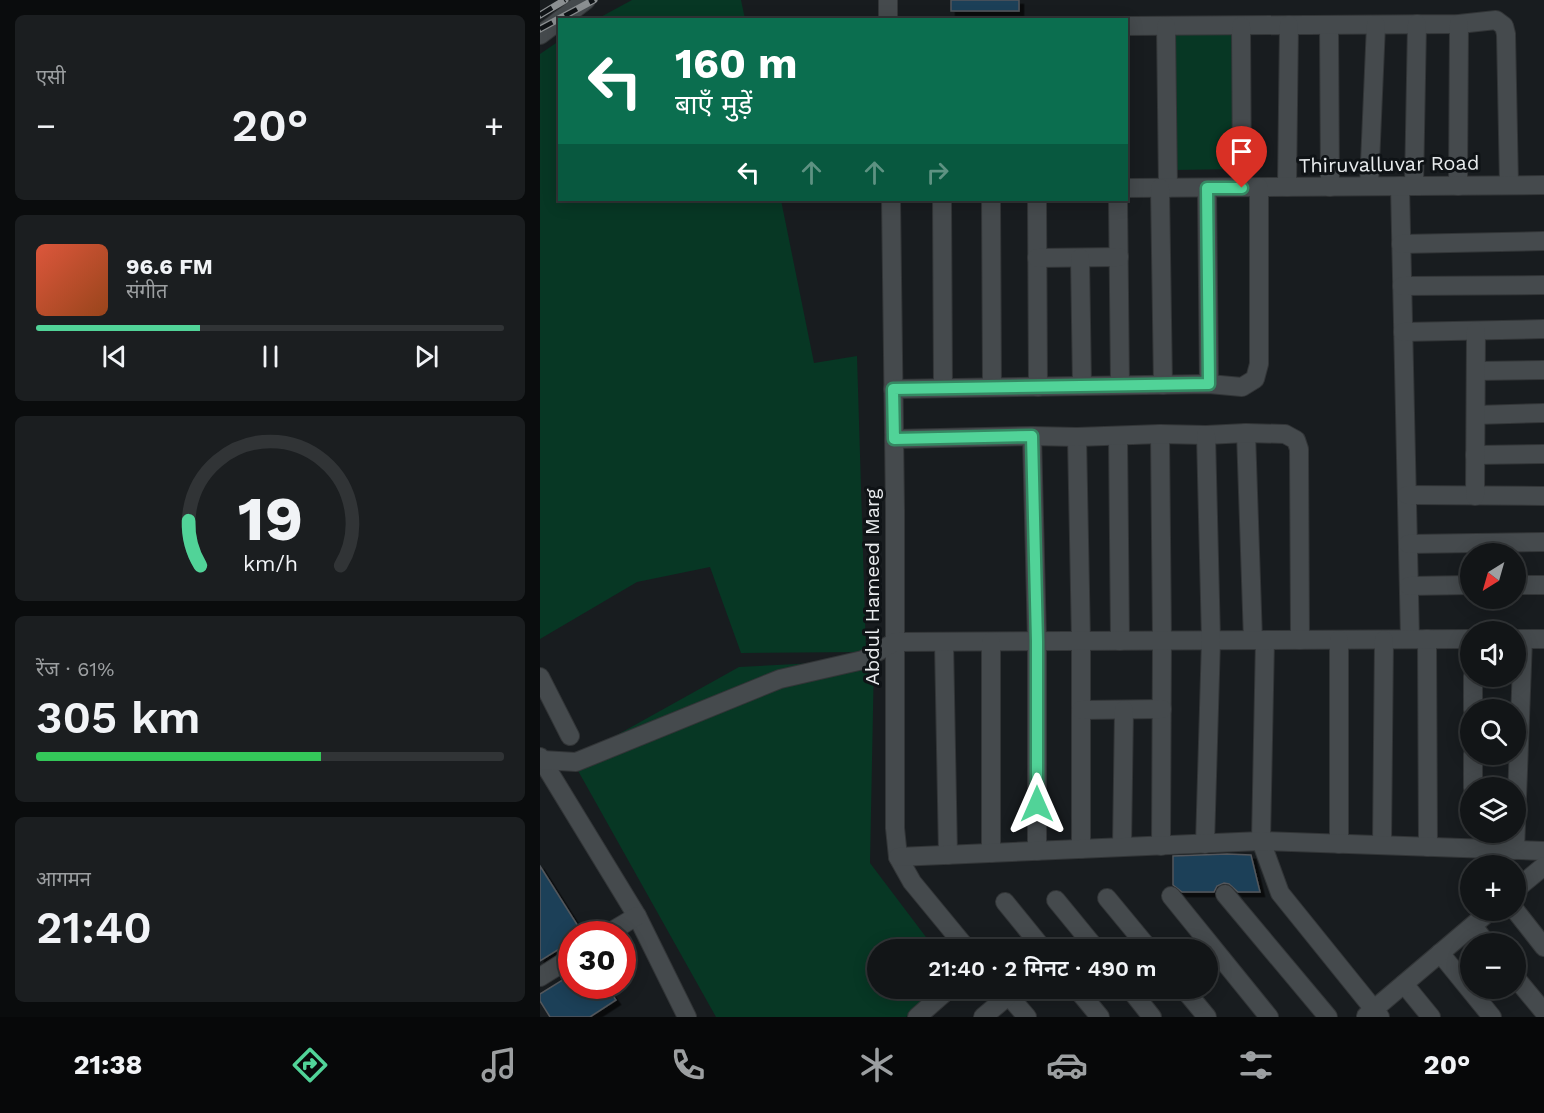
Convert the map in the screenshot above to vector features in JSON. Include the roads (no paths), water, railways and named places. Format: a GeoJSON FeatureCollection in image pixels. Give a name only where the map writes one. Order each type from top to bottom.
{"type":"FeatureCollection","features":[{"type":"Feature","properties":{"kind":"street"},"geometry":{"type":"LineString","coordinates":[[563,18],[586,0]]}},
{"type":"Feature","properties":{"kind":"street"},"geometry":{"type":"LineString","coordinates":[[888,0],[888,18]]}},
{"type":"Feature","properties":{"kind":"street"},"geometry":{"type":"LineString","coordinates":[[1128,26],[1459,24],[1496,20],[1504,26],[1506,34],[1509,185]]}},
{"type":"Feature","properties":{"kind":"street"},"geometry":{"type":"LineString","coordinates":[[540,35],[558,22]]}},
{"type":"Feature","properties":{"kind":"street"},"geometry":{"type":"LineString","coordinates":[[1417,24],[1401,244],[1408,586],[1418,639],[1428,847]]}},
{"type":"Feature","properties":{"kind":"street"},"geometry":{"type":"LineString","coordinates":[[1458,186],[1459,24]]}},
{"type":"Feature","properties":{"kind":"street"},"geometry":{"type":"LineString","coordinates":[[1287,187],[1289,25]]}},
{"type":"Feature","properties":{"kind":"street"},"geometry":{"type":"LineString","coordinates":[[1329,25],[1330,187]]}},
{"type":"Feature","properties":{"kind":"street"},"geometry":{"type":"LineString","coordinates":[[1370,186],[1376,25]]}},
{"type":"Feature","properties":{"kind":"street"},"geometry":{"type":"LineString","coordinates":[[1163,385],[1166,26]]}},
{"type":"Feature","properties":{"kind":"street"},"geometry":{"type":"LineString","coordinates":[[893,389],[1209,384],[1242,387],[1255,379],[1259,364],[1241,26]]}},
{"type":"Feature","properties":{"kind":"street","name":"Thiruvalluvar Road"},"geometry":{"type":"LineString","coordinates":[[1128,188],[1544,185]]}},
{"type":"Feature","properties":{"kind":"street"},"geometry":{"type":"LineString","coordinates":[[1207,188],[1209,384]]}},
{"type":"Feature","properties":{"kind":"street","name":"Abdul Hameed Marg"},"geometry":{"type":"LineString","coordinates":[[891,201],[895,828],[898,857],[912,882],[959,939]]}},
{"type":"Feature","properties":{"kind":"street"},"geometry":{"type":"LineString","coordinates":[[942,201],[944,388]]}},
{"type":"Feature","properties":{"kind":"street"},"geometry":{"type":"LineString","coordinates":[[991,201],[992,387]]}},
{"type":"Feature","properties":{"kind":"street"},"geometry":{"type":"LineString","coordinates":[[1037,201],[1038,387]]}},
{"type":"Feature","properties":{"kind":"street"},"geometry":{"type":"LineString","coordinates":[[1118,201],[1120,385]]}},
{"type":"Feature","properties":{"kind":"street"},"geometry":{"type":"LineString","coordinates":[[1401,244],[1544,241]]}},
{"type":"Feature","properties":{"kind":"street"},"geometry":{"type":"LineString","coordinates":[[1037,258],[1119,257]]}},
{"type":"Feature","properties":{"kind":"street"},"geometry":{"type":"LineString","coordinates":[[1080,258],[1082,386]]}},
{"type":"Feature","properties":{"kind":"street"},"geometry":{"type":"LineString","coordinates":[[1402,286],[1544,285]]}},
{"type":"Feature","properties":{"kind":"street"},"geometry":{"type":"LineString","coordinates":[[1403,332],[1544,329]]}},
{"type":"Feature","properties":{"kind":"street"},"geometry":{"type":"LineString","coordinates":[[1475,496],[1476,331]]}},
{"type":"Feature","properties":{"kind":"street"},"geometry":{"type":"LineString","coordinates":[[1476,371],[1544,370]]}},
{"type":"Feature","properties":{"kind":"street"},"geometry":{"type":"LineString","coordinates":[[1476,415],[1544,413]]}},
{"type":"Feature","properties":{"kind":"street"},"geometry":{"type":"LineString","coordinates":[[1246,433],[1259,640],[1261,842],[1280,893],[1373,1014],[1404,984],[1479,921]]}},
{"type":"Feature","properties":{"kind":"street"},"geometry":{"type":"LineString","coordinates":[[1160,434],[1161,846]]}},
{"type":"Feature","properties":{"kind":"street"},"geometry":{"type":"LineString","coordinates":[[894,439],[1285,434],[1296,440],[1299,448],[1300,640]]}},
{"type":"Feature","properties":{"kind":"street"},"geometry":{"type":"LineString","coordinates":[[1205,844],[1211,640],[1206,435]]}},
{"type":"Feature","properties":{"kind":"street"},"geometry":{"type":"LineString","coordinates":[[1032,436],[1037,641],[1036,851]]}},
{"type":"Feature","properties":{"kind":"street"},"geometry":{"type":"LineString","coordinates":[[1118,436],[1120,641]]}},
{"type":"Feature","properties":{"kind":"street"},"geometry":{"type":"LineString","coordinates":[[1077,437],[1081,641],[1081,849]]}},
{"type":"Feature","properties":{"kind":"street"},"geometry":{"type":"LineString","coordinates":[[1475,455],[1544,454]]}},
{"type":"Feature","properties":{"kind":"street"},"geometry":{"type":"LineString","coordinates":[[1407,495],[1544,496]]}},
{"type":"Feature","properties":{"kind":"street"},"geometry":{"type":"LineString","coordinates":[[1408,544],[1544,542]]}},
{"type":"Feature","properties":{"kind":"street"},"geometry":{"type":"LineString","coordinates":[[1408,586],[1460,585]]}},
{"type":"Feature","properties":{"kind":"street"},"geometry":{"type":"LineString","coordinates":[[1526,585],[1544,585]]}},
{"type":"Feature","properties":{"kind":"street"},"geometry":{"type":"LineString","coordinates":[[541,758],[576,762],[780,679],[863,660],[895,642],[1460,639]]}},
{"type":"Feature","properties":{"kind":"street"},"geometry":{"type":"LineString","coordinates":[[1526,639],[1544,639]]}},
{"type":"Feature","properties":{"kind":"street"},"geometry":{"type":"LineString","coordinates":[[1338,844],[1339,640]]}},
{"type":"Feature","properties":{"kind":"street"},"geometry":{"type":"LineString","coordinates":[[1382,845],[1383,640]]}},
{"type":"Feature","properties":{"kind":"street"},"geometry":{"type":"LineString","coordinates":[[944,642],[948,855]]}},
{"type":"Feature","properties":{"kind":"street"},"geometry":{"type":"LineString","coordinates":[[991,853],[992,642]]}},
{"type":"Feature","properties":{"kind":"street"},"geometry":{"type":"LineString","coordinates":[[540,677],[570,736]]}},
{"type":"Feature","properties":{"kind":"street"},"geometry":{"type":"LineString","coordinates":[[1515,850],[1518,687]]}},
{"type":"Feature","properties":{"kind":"street"},"geometry":{"type":"LineString","coordinates":[[1081,710],[1162,709]]}},
{"type":"Feature","properties":{"kind":"street"},"geometry":{"type":"LineString","coordinates":[[1122,847],[1124,710]]}},
{"type":"Feature","properties":{"kind":"street"},"geometry":{"type":"LineString","coordinates":[[541,758],[637,916],[687,1017]]}},
{"type":"Feature","properties":{"kind":"street"},"geometry":{"type":"LineString","coordinates":[[898,857],[1261,842],[1428,847],[1460,842]]}},
{"type":"Feature","properties":{"kind":"street"},"geometry":{"type":"LineString","coordinates":[[1486,843],[1515,850],[1544,850]]}},
{"type":"Feature","properties":{"kind":"street"},"geometry":{"type":"LineString","coordinates":[[1526,881],[1544,866]]}},
{"type":"Feature","properties":{"kind":"street"},"geometry":{"type":"LineString","coordinates":[[1225,894],[1328,1017]]}},
{"type":"Feature","properties":{"kind":"street"},"geometry":{"type":"LineString","coordinates":[[1171,896],[1269,1017]]}},
{"type":"Feature","properties":{"kind":"street"},"geometry":{"type":"LineString","coordinates":[[1107,898],[1141,939]]}},
{"type":"Feature","properties":{"kind":"street"},"geometry":{"type":"LineString","coordinates":[[1056,900],[1088,939]]}},
{"type":"Feature","properties":{"kind":"street"},"geometry":{"type":"LineString","coordinates":[[1005,902],[1035,939]]}},
{"type":"Feature","properties":{"kind":"street"},"geometry":{"type":"LineString","coordinates":[[629,921],[637,916]]}},
{"type":"Feature","properties":{"kind":"street"},"geometry":{"type":"LineString","coordinates":[[1524,921],[1544,947]]}},
{"type":"Feature","properties":{"kind":"street"},"geometry":{"type":"LineString","coordinates":[[1473,926],[1478,933]]}},
{"type":"Feature","properties":{"kind":"street"},"geometry":{"type":"LineString","coordinates":[[1440,953],[1492,1017]]}},
{"type":"Feature","properties":{"kind":"street"},"geometry":{"type":"LineString","coordinates":[[540,977],[558,966]]}},
{"type":"Feature","properties":{"kind":"street"},"geometry":{"type":"LineString","coordinates":[[1404,984],[1431,1017]]}},
{"type":"Feature","properties":{"kind":"street"},"geometry":{"type":"LineString","coordinates":[[1526,990],[1544,1012]]}},
{"type":"Feature","properties":{"kind":"street"},"geometry":{"type":"LineString","coordinates":[[916,1017],[937,999]]}},
{"type":"Feature","properties":{"kind":"street"},"geometry":{"type":"LineString","coordinates":[[983,1017],[999,999]]}},
{"type":"Feature","properties":{"kind":"street"},"geometry":{"type":"LineString","coordinates":[[1011,999],[1027,1017]]}},
{"type":"Feature","properties":{"kind":"street"},"geometry":{"type":"LineString","coordinates":[[1085,999],[1100,1017]]}},
{"type":"Feature","properties":{"kind":"street"},"geometry":{"type":"LineString","coordinates":[[1138,999],[1152,1017]]}},
{"type":"Feature","properties":{"kind":"street"},"geometry":{"type":"LineString","coordinates":[[1192,999],[1207,1017]]}},
{"type":"Feature","properties":{"kind":"railway"},"geometry":{"type":"LineString","coordinates":[[540,15],[565,0]]}},
{"type":"Feature","properties":{"kind":"railway"},"geometry":{"type":"LineString","coordinates":[[560,18],[594,0]]}},
{"type":"Feature","properties":{"kind":"railway"},"geometry":{"type":"LineString","coordinates":[[540,29],[558,19]]}}]}
